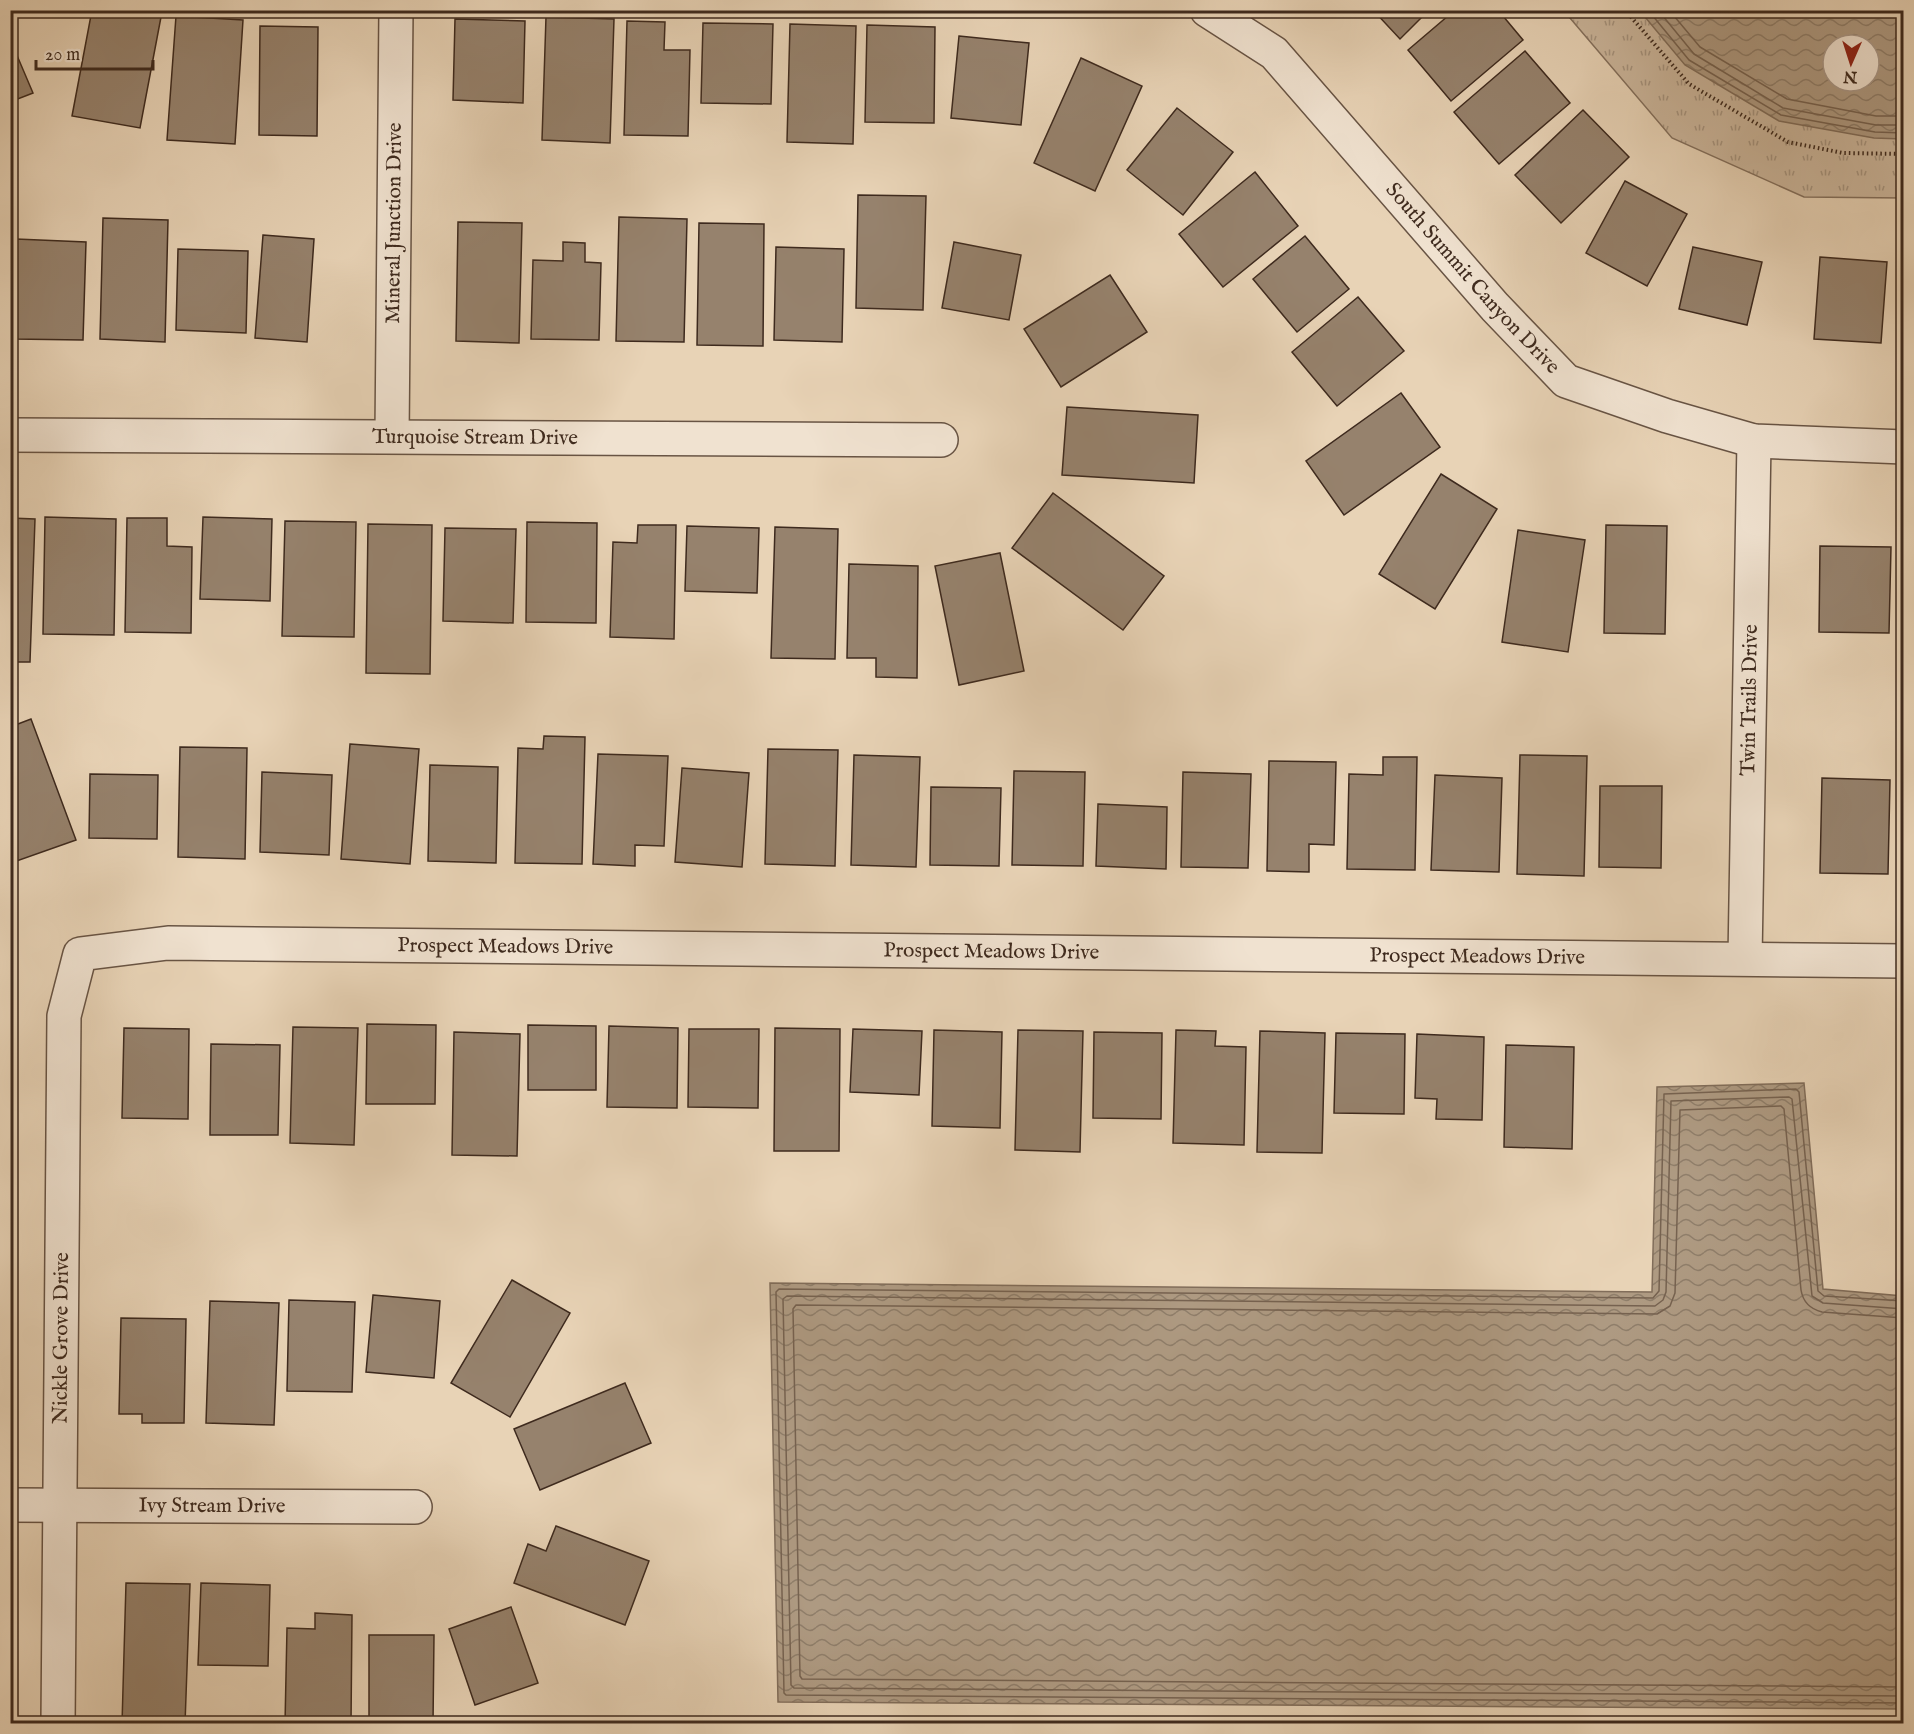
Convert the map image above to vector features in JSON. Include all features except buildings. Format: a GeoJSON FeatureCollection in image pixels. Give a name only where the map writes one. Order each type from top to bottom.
{"type":"FeatureCollection","features":[{"type":"Feature","properties":{"kind":"street","name":"Mineral Junction Drive"},"geometry":{"type":"LineString","coordinates":[[392,436],[396,10]]}},
{"type":"Feature","properties":{"kind":"street","name":"South Summit Canyon Drive"},"geometry":{"type":"LineString","coordinates":[[1207,10],[1274,54],[1495,307],[1566,381],[1667,416],[1754,441],[1904,447]]}},
{"type":"Feature","properties":{"kind":"street","name":"Turquoise Stream Drive"},"geometry":{"type":"LineString","coordinates":[[10,435],[941,440]]}},
{"type":"Feature","properties":{"kind":"street","name":"Twin Trails Drive"},"geometry":{"type":"LineString","coordinates":[[1745,958],[1754,441]]}},
{"type":"Feature","properties":{"kind":"street","name":"Prospect Meadows Drive"},"geometry":{"type":"LineString","coordinates":[[80,954],[168,943],[1904,961]]}},
{"type":"Feature","properties":{"kind":"street","name":"Nickle Grove Drive"},"geometry":{"type":"LineString","coordinates":[[58,1724],[63,1016],[80,954]]}},
{"type":"Feature","properties":{"kind":"street","name":"Ivy Stream Drive"},"geometry":{"type":"LineString","coordinates":[[10,1505],[416,1507]]}},
{"type":"Feature","properties":{"kind":"path"},"geometry":{"type":"LineString","coordinates":[[1625,10],[1689,84],[1788,142],[1843,153],[1904,154]]}},
{"type":"Feature","properties":{"kind":"green space"},"geometry":{"type":"Polygon","coordinates":[[[1564,11],[1903,11],[1903,198],[1804,197],[1672,138],[1564,11]]]}},
{"type":"Feature","properties":{"kind":"water"},"geometry":{"type":"Polygon","coordinates":[[[1640,11],[1903,11],[1903,139],[1874,138],[1779,121],[1685,65],[1640,11]]]}},
{"type":"Feature","properties":{"kind":"water"},"geometry":{"type":"Polygon","coordinates":[[[1804,1083],[1823,1289],[1903,1296],[1903,1709],[778,1702],[770,1283],[1652,1292],[1657,1087],[1804,1083]]]}}]}
